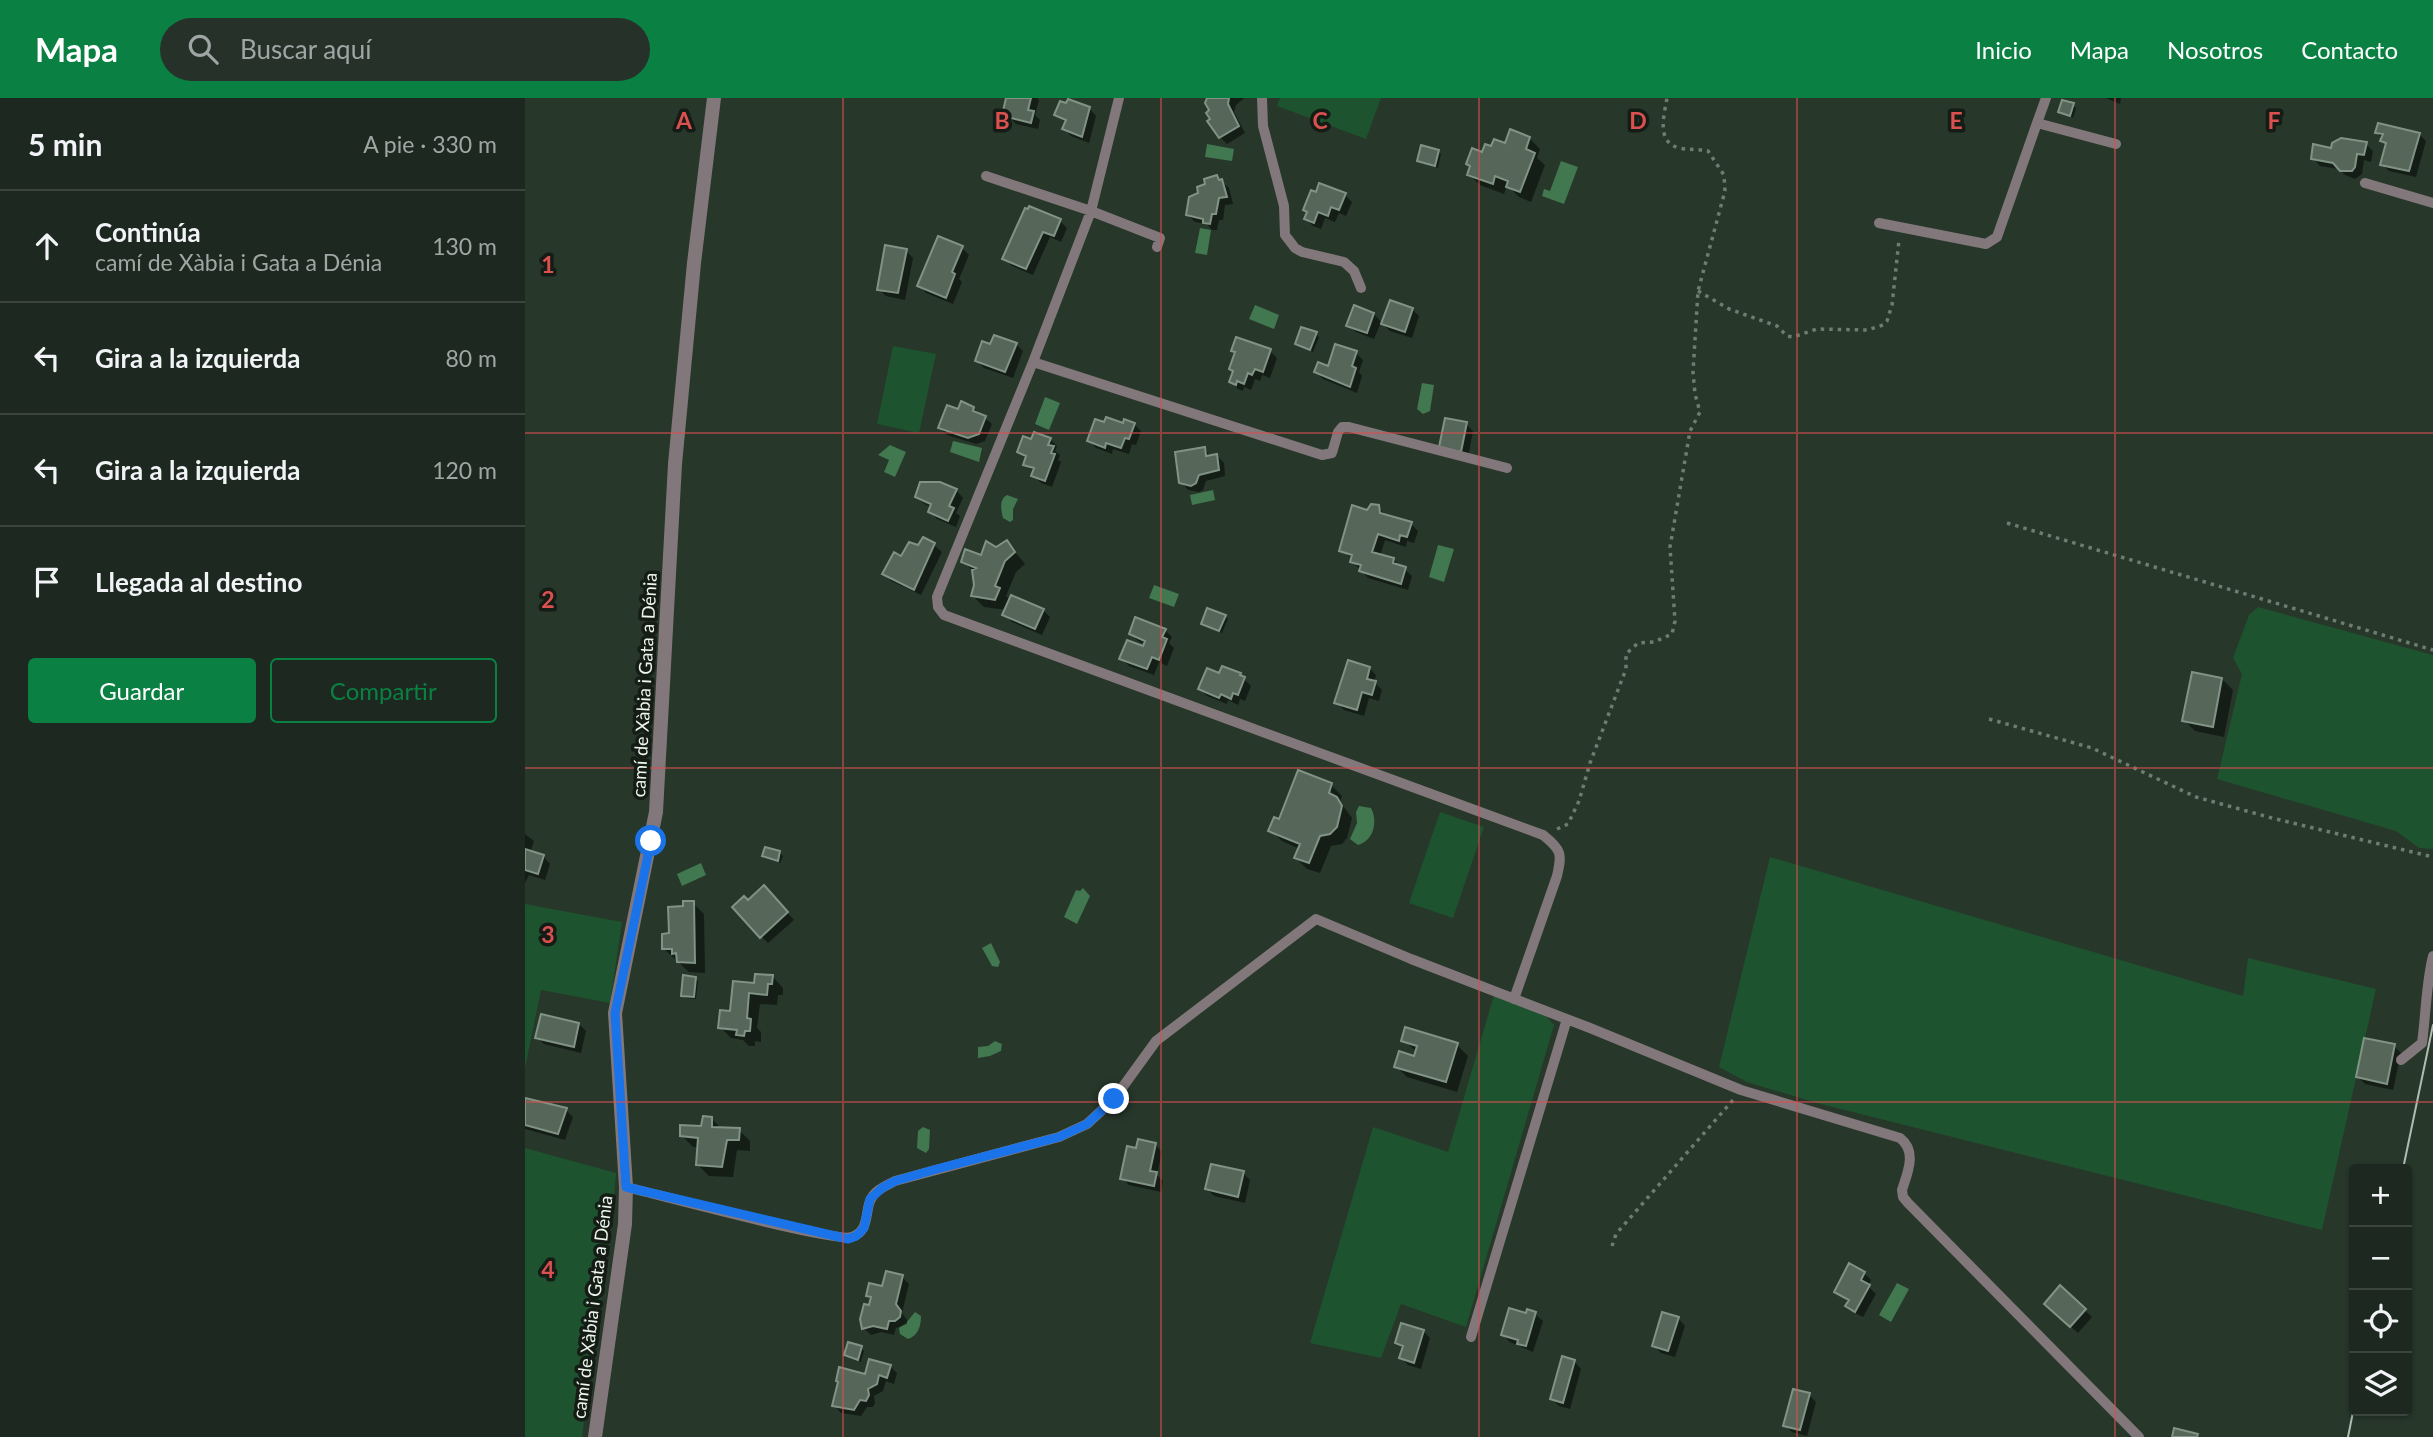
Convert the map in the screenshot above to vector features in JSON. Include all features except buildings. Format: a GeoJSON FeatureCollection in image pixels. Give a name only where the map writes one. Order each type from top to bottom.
{"type":"FeatureCollection","features":[{"type":"Feature","properties":{"kind":"street","name":"camí de Xàbia i Gata a Dénia"},"geometry":{"type":"LineString","coordinates":[[595,1437],[625,1224],[626,1187],[615,1013],[656,812],[675,464],[694,263],[714,98]]}},
{"type":"Feature","properties":{"kind":"lane"},"geometry":{"type":"LineString","coordinates":[[1118,98],[1091,211],[937,597],[938,607],[944,615],[1543,835],[1558,848],[1561,858],[1514,999]]}},
{"type":"Feature","properties":{"kind":"lane"},"geometry":{"type":"LineString","coordinates":[[1262,98],[1263,126],[1284,206],[1285,235],[1294,248],[1344,262],[1354,271],[1361,288]]}},
{"type":"Feature","properties":{"kind":"lane"},"geometry":{"type":"LineString","coordinates":[[1879,223],[1986,244],[1997,237],[2046,98]]}},
{"type":"Feature","properties":{"kind":"lane"},"geometry":{"type":"LineString","coordinates":[[2038,123],[2116,144]]}},
{"type":"Feature","properties":{"kind":"lane"},"geometry":{"type":"LineString","coordinates":[[986,176],[1091,211],[1160,238],[1157,247]]}},
{"type":"Feature","properties":{"kind":"lane"},"geometry":{"type":"LineString","coordinates":[[2365,183],[2433,203]]}},
{"type":"Feature","properties":{"kind":"lane"},"geometry":{"type":"LineString","coordinates":[[1033,362],[1322,455],[1332,453],[1338,432],[1342,427],[1349,427],[1507,468]]}},
{"type":"Feature","properties":{"kind":"lane"},"geometry":{"type":"LineString","coordinates":[[626,1187],[816,1233],[848,1239],[856,1236],[864,1228],[870,1199],[895,1181],[1059,1137],[1087,1124],[1114,1099],[1156,1041],[1316,919],[1411,960],[1567,1019],[1741,1090],[1900,1138],[1907,1144],[1910,1153],[1902,1190],[1908,1203],[2139,1437]]}},
{"type":"Feature","properties":{"kind":"lane"},"geometry":{"type":"LineString","coordinates":[[2401,1060],[2422,1043],[2428,975],[2433,956]]}},
{"type":"Feature","properties":{"kind":"lane"},"geometry":{"type":"LineString","coordinates":[[1471,1337],[1567,1019]]}},
{"type":"Feature","properties":{"kind":"path"},"geometry":{"type":"LineString","coordinates":[[1543,835],[1568,824],[1579,801],[1590,763],[1626,669],[1626,654],[1638,643],[1654,642],[1672,634],[1675,621],[1670,547],[1690,431],[1700,412],[1693,372],[1698,291],[1725,191],[1724,175],[1708,151],[1676,147],[1667,141],[1663,131],[1667,98]]}},
{"type":"Feature","properties":{"kind":"path"},"geometry":{"type":"LineString","coordinates":[[1698,291],[1729,309],[1777,326],[1787,336],[1793,337],[1817,330],[1867,330],[1883,325],[1887,321],[1892,304],[1901,227]]}},
{"type":"Feature","properties":{"kind":"path"},"geometry":{"type":"LineString","coordinates":[[2007,523],[2433,650]]}},
{"type":"Feature","properties":{"kind":"path"},"geometry":{"type":"LineString","coordinates":[[1989,719],[2092,748],[2196,797],[2433,857]]}},
{"type":"Feature","properties":{"kind":"path"},"geometry":{"type":"LineString","coordinates":[[1612,1246],[1616,1234],[1741,1090]]}},
{"type":"Feature","properties":{"kind":"shaded area"},"geometry":{"type":"Polygon","coordinates":[[[1280,98],[1381,98],[1366,139],[1277,106],[1280,98]]]}},
{"type":"Feature","properties":{"kind":"shaded area"},"geometry":{"type":"Polygon","coordinates":[[[1207,144],[1234,149],[1232,161],[1205,157],[1207,144]]]}},
{"type":"Feature","properties":{"kind":"shaded area"},"geometry":{"type":"Polygon","coordinates":[[[1561,161],[1578,167],[1564,204],[1542,196],[1544,189],[1550,191],[1561,161]]]}},
{"type":"Feature","properties":{"kind":"shaded area"},"geometry":{"type":"Polygon","coordinates":[[[1200,228],[1211,230],[1207,255],[1195,253],[1200,228]]]}},
{"type":"Feature","properties":{"kind":"shaded area"},"geometry":{"type":"Polygon","coordinates":[[[1255,305],[1279,315],[1274,329],[1249,319],[1255,305]]]}},
{"type":"Feature","properties":{"kind":"shaded area"},"geometry":{"type":"Polygon","coordinates":[[[893,346],[936,354],[919,433],[877,424],[893,346]]]}},
{"type":"Feature","properties":{"kind":"shaded area"},"geometry":{"type":"Polygon","coordinates":[[[1422,383],[1434,385],[1430,411],[1423,414],[1417,409],[1422,383]]]}},
{"type":"Feature","properties":{"kind":"shaded area"},"geometry":{"type":"Polygon","coordinates":[[[1045,397],[1060,403],[1049,430],[1035,424],[1045,397]]]}},
{"type":"Feature","properties":{"kind":"shaded area"},"geometry":{"type":"Polygon","coordinates":[[[953,441],[982,448],[979,462],[950,452],[953,441]]]}},
{"type":"Feature","properties":{"kind":"shaded area"},"geometry":{"type":"Polygon","coordinates":[[[890,445],[906,452],[895,477],[884,472],[889,460],[878,455],[890,445]]]}},
{"type":"Feature","properties":{"kind":"shaded area"},"geometry":{"type":"Polygon","coordinates":[[[1213,490],[1215,500],[1192,505],[1190,495],[1213,490]]]}},
{"type":"Feature","properties":{"kind":"shaded area"},"geometry":{"type":"Polygon","coordinates":[[[1007,495],[1018,499],[1013,509],[1013,520],[1010,522],[1003,518],[1001,508],[1007,495]]]}},
{"type":"Feature","properties":{"kind":"shaded area"},"geometry":{"type":"Polygon","coordinates":[[[1438,545],[1454,549],[1444,582],[1429,577],[1438,545]]]}},
{"type":"Feature","properties":{"kind":"shaded area"},"geometry":{"type":"Polygon","coordinates":[[[1154,585],[1179,594],[1174,607],[1149,598],[1154,585]]]}},
{"type":"Feature","properties":{"kind":"shaded area"},"geometry":{"type":"Polygon","coordinates":[[[2258,607],[2433,655],[2433,849],[2419,848],[2396,831],[2217,779],[2242,674],[2233,658],[2249,615],[2258,607]]]}},
{"type":"Feature","properties":{"kind":"shaded area"},"geometry":{"type":"Polygon","coordinates":[[[1359,806],[1371,808],[1374,824],[1368,839],[1358,845],[1350,839],[1357,823],[1356,812],[1359,806]]]}},
{"type":"Feature","properties":{"kind":"shaded area"},"geometry":{"type":"Polygon","coordinates":[[[1440,812],[1484,827],[1453,918],[1409,903],[1440,812]]]}},
{"type":"Feature","properties":{"kind":"shaded area"},"geometry":{"type":"Polygon","coordinates":[[[1770,857],[2243,996],[2248,958],[2376,989],[2322,1230],[1817,1103],[1747,1082],[1719,1067],[1770,857]]]}},
{"type":"Feature","properties":{"kind":"shaded area"},"geometry":{"type":"Polygon","coordinates":[[[701,863],[706,875],[682,886],[677,874],[701,863]]]}},
{"type":"Feature","properties":{"kind":"shaded area"},"geometry":{"type":"Polygon","coordinates":[[[1083,888],[1090,896],[1077,924],[1064,917],[1076,890],[1083,888]]]}},
{"type":"Feature","properties":{"kind":"shaded area"},"geometry":{"type":"Polygon","coordinates":[[[525,904],[622,922],[610,1003],[541,990],[525,1068],[525,904]]]}},
{"type":"Feature","properties":{"kind":"shaded area"},"geometry":{"type":"Polygon","coordinates":[[[991,943],[1000,962],[998,967],[992,966],[982,948],[991,943]]]}},
{"type":"Feature","properties":{"kind":"shaded area"},"geometry":{"type":"Polygon","coordinates":[[[1494,995],[1546,1016],[1554,1025],[1466,1327],[1401,1304],[1381,1358],[1310,1343],[1373,1127],[1448,1152],[1494,995]]]}},
{"type":"Feature","properties":{"kind":"shaded area"},"geometry":{"type":"Polygon","coordinates":[[[995,1041],[1002,1044],[1001,1051],[978,1058],[978,1047],[988,1046],[995,1041]]]}},
{"type":"Feature","properties":{"kind":"shaded area"},"geometry":{"type":"Polygon","coordinates":[[[923,1127],[930,1130],[929,1149],[926,1153],[917,1148],[918,1131],[923,1127]]]}},
{"type":"Feature","properties":{"kind":"shaded area"},"geometry":{"type":"Polygon","coordinates":[[[525,1148],[616,1173],[582,1437],[525,1437],[525,1148]]]}},
{"type":"Feature","properties":{"kind":"shaded area"},"geometry":{"type":"Polygon","coordinates":[[[1897,1283],[1909,1289],[1891,1322],[1879,1315],[1897,1283]]]}},
{"type":"Feature","properties":{"kind":"shaded area"},"geometry":{"type":"Polygon","coordinates":[[[915,1312],[921,1316],[920,1327],[914,1336],[908,1339],[900,1334],[899,1328],[915,1312]]]}},
{"type":"Feature","properties":{"kind":"tram line"},"geometry":{"type":"LineString","coordinates":[[2404,1164],[2433,1025]]}},
{"type":"Feature","properties":{"kind":"tram line"},"geometry":{"type":"LineString","coordinates":[[2348,1437],[2352,1416]]}},
{"type":"Feature","properties":{"kind":"route"},"geometry":{"type":"LineString","coordinates":[[651,841],[615,1013],[626,1187],[848,1239],[864,1228],[870,1199],[876,1192],[895,1181],[1059,1137],[1087,1124],[1114,1099]]}}]}
